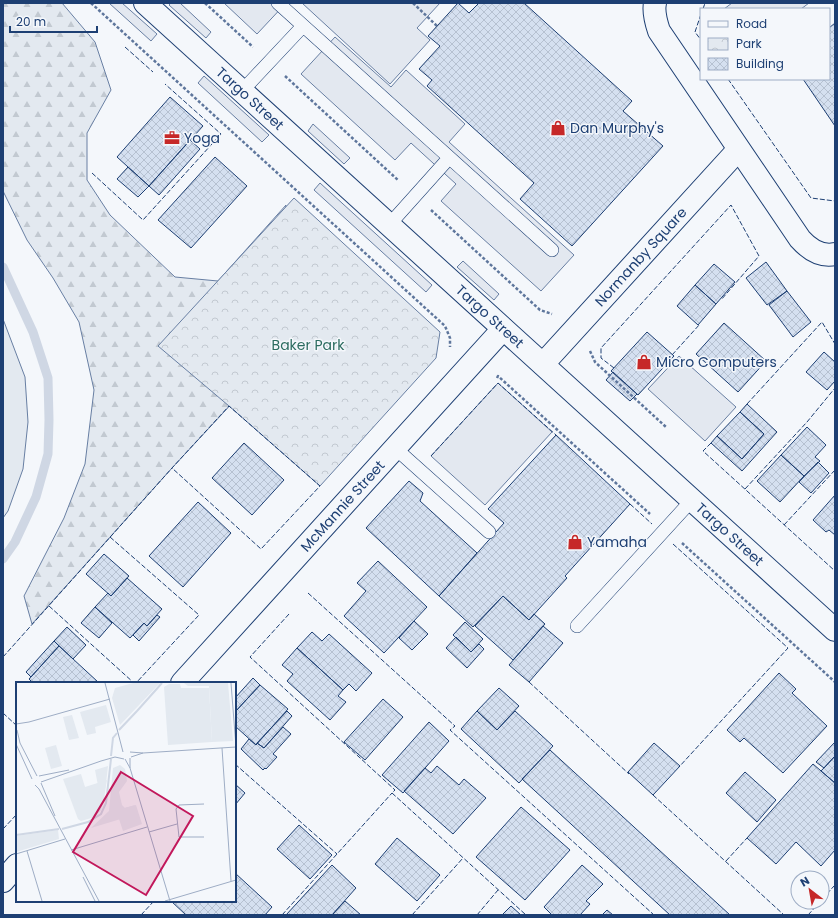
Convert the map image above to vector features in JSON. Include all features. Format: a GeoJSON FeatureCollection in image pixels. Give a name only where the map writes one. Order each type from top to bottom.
{"type":"FeatureCollection","features":[{"type":"Feature","properties":{"kind":"street","name":"Targo Street"},"geometry":{"type":"LineString","coordinates":[[145,3],[835,630]]}},
{"type":"Feature","properties":{"kind":"street"},"geometry":{"type":"LineString","coordinates":[[656,3],[654,7],[655,19],[659,31],[738,150],[800,239],[808,248],[820,254],[835,254]]}},
{"type":"Feature","properties":{"kind":"street","name":"Normanby Square"},"geometry":{"type":"LineString","coordinates":[[543,364],[738,150]]}},
{"type":"Feature","properties":{"kind":"street","name":"McMannie Street"},"geometry":{"type":"LineString","coordinates":[[183,682],[503,329]]}},
{"type":"Feature","properties":{"kind":"street"},"geometry":{"type":"LineString","coordinates":[[3,881],[16,866]]}},
{"type":"Feature","properties":{"kind":"lane"},"geometry":{"type":"LineString","coordinates":[[278,3],[552,250]]}},
{"type":"Feature","properties":{"kind":"lane"},"geometry":{"type":"LineString","coordinates":[[242,91],[303,26]]}},
{"type":"Feature","properties":{"kind":"lane"},"geometry":{"type":"LineString","coordinates":[[389,224],[449,158]]}},
{"type":"Feature","properties":{"kind":"lane"},"geometry":{"type":"LineString","coordinates":[[395,448],[489,532]]}},
{"type":"Feature","properties":{"kind":"lane"},"geometry":{"type":"LineString","coordinates":[[577,626],[692,500]]}},
{"type":"Feature","properties":{"kind":"path"},"geometry":{"type":"LineString","coordinates":[[91,3],[445,326],[450,338],[450,350]]}},
{"type":"Feature","properties":{"kind":"path"},"geometry":{"type":"LineString","coordinates":[[205,3],[540,310],[562,318],[574,329],[586,341],[595,362],[666,427]]}},
{"type":"Feature","properties":{"kind":"path"},"geometry":{"type":"LineString","coordinates":[[413,3],[437,26]]}},
{"type":"Feature","properties":{"kind":"path"},"geometry":{"type":"LineString","coordinates":[[495,380],[498,376],[835,682]]}},
{"type":"Feature","properties":{"kind":"green space"},"geometry":{"type":"Polygon","coordinates":[[[3,3],[62,3],[95,42],[111,90],[87,133],[87,180],[110,215],[175,277],[218,281],[286,205],[262,371],[172,468],[32,624],[24,596],[64,518],[85,464],[94,390],[79,322],[53,278],[27,240],[3,191],[3,3]]]}},
{"type":"Feature","properties":{"kind":"green space","name":"Baker Park"},"geometry":{"type":"Polygon","coordinates":[[[294,198],[440,332],[436,358],[320,486],[158,346],[294,198]]]}},
{"type":"Feature","properties":{"kind":"green space"},"geometry":{"type":"Polygon","coordinates":[[[3,319],[25,377],[28,422],[23,469],[8,511],[3,518],[3,319]]]}},
{"type":"Feature","properties":{"kind":"shaded area"},"geometry":{"type":"Polygon","coordinates":[[[109,3],[122,3],[157,34],[151,41],[109,3]]]}},
{"type":"Feature","properties":{"kind":"shaded area"},"geometry":{"type":"Polygon","coordinates":[[[171,3],[180,3],[211,32],[206,38],[169,5],[171,3]]]}},
{"type":"Feature","properties":{"kind":"shaded area"},"geometry":{"type":"Polygon","coordinates":[[[224,3],[286,3],[257,34],[224,3]]]}},
{"type":"Feature","properties":{"kind":"shaded area"},"geometry":{"type":"Polygon","coordinates":[[[302,3],[440,3],[417,28],[430,40],[390,84],[302,3]]]}},
{"type":"Feature","properties":{"kind":"shaded area"},"geometry":{"type":"Polygon","coordinates":[[[732,3],[809,3],[802,8],[725,8],[732,3]]]}},
{"type":"Feature","properties":{"kind":"shaded area"},"geometry":{"type":"Polygon","coordinates":[[[335,37],[391,87],[406,70],[465,124],[449,142],[574,255],[541,291],[441,201],[456,184],[411,143],[395,160],[301,74],[335,37]]]}},
{"type":"Feature","properties":{"kind":"shaded area"},"geometry":{"type":"Polygon","coordinates":[[[204,76],[269,135],[262,142],[198,83],[204,76]]]}},
{"type":"Feature","properties":{"kind":"shaded area"},"geometry":{"type":"Polygon","coordinates":[[[313,124],[350,158],[344,164],[308,131],[313,124]]]}},
{"type":"Feature","properties":{"kind":"shaded area"},"geometry":{"type":"Polygon","coordinates":[[[320,183],[432,285],[426,292],[314,190],[320,183]]]}},
{"type":"Feature","properties":{"kind":"shaded area"},"geometry":{"type":"Polygon","coordinates":[[[463,261],[499,294],[494,300],[457,267],[463,261]]]}},
{"type":"Feature","properties":{"kind":"shaded area"},"geometry":{"type":"Polygon","coordinates":[[[679,356],[736,407],[705,441],[648,389],[679,356]]]}},
{"type":"Feature","properties":{"kind":"shaded area"},"geometry":{"type":"Polygon","coordinates":[[[498,383],[552,432],[485,505],[431,456],[498,383]]]}},
{"type":"Feature","properties":{"kind":"building","name":"Dan Murphy's"},"geometry":{"type":"Polygon","coordinates":[[[458,3],[469,13],[479,3],[524,3],[632,101],[623,111],[663,146],[572,246],[520,199],[534,183],[427,86],[432,80],[419,69],[440,46],[428,36],[458,3]]]}},
{"type":"Feature","properties":{"kind":"building"},"geometry":{"type":"Polygon","coordinates":[[[835,23],[835,126],[804,80],[830,80],[830,27],[835,23]]]}},
{"type":"Feature","properties":{"kind":"building"},"geometry":{"type":"Polygon","coordinates":[[[170,97],[203,126],[149,186],[117,157],[170,97]]]}},
{"type":"Feature","properties":{"kind":"building"},"geometry":{"type":"Polygon","coordinates":[[[190,140],[200,149],[159,195],[149,186],[190,140]]]}},
{"type":"Feature","properties":{"kind":"building"},"geometry":{"type":"Polygon","coordinates":[[[215,157],[247,186],[191,248],[158,220],[215,157]]]}},
{"type":"Feature","properties":{"kind":"building"},"geometry":{"type":"Polygon","coordinates":[[[128,167],[149,186],[138,197],[117,179],[128,167]]]}},
{"type":"Feature","properties":{"kind":"building"},"geometry":{"type":"Polygon","coordinates":[[[766,262],[787,291],[767,305],[746,278],[766,262]]]}},
{"type":"Feature","properties":{"kind":"building"},"geometry":{"type":"Polygon","coordinates":[[[714,264],[735,282],[716,304],[695,285],[714,264]]]}},
{"type":"Feature","properties":{"kind":"building"},"geometry":{"type":"Polygon","coordinates":[[[695,285],[716,304],[698,325],[677,306],[695,285]]]}},
{"type":"Feature","properties":{"kind":"building"},"geometry":{"type":"Polygon","coordinates":[[[787,291],[811,322],[793,337],[769,305],[787,291]]]}},
{"type":"Feature","properties":{"kind":"building"},"geometry":{"type":"Polygon","coordinates":[[[724,323],[766,361],[738,392],[696,354],[724,323]]]}},
{"type":"Feature","properties":{"kind":"building","name":"Micro Computers"},"geometry":{"type":"Polygon","coordinates":[[[647,332],[674,356],[638,395],[611,371],[647,332]]]}},
{"type":"Feature","properties":{"kind":"building"},"geometry":{"type":"Polygon","coordinates":[[[824,352],[835,362],[835,381],[827,390],[806,372],[824,352]]]}},
{"type":"Feature","properties":{"kind":"building"},"geometry":{"type":"Polygon","coordinates":[[[613,372],[637,394],[630,401],[606,380],[613,372]]]}},
{"type":"Feature","properties":{"kind":"building"},"geometry":{"type":"Polygon","coordinates":[[[747,404],[777,432],[742,471],[711,443],[717,436],[742,459],[764,434],[740,412],[747,404]]]}},
{"type":"Feature","properties":{"kind":"building"},"geometry":{"type":"Polygon","coordinates":[[[740,412],[764,434],[742,459],[717,436],[740,412]]]}},
{"type":"Feature","properties":{"kind":"building"},"geometry":{"type":"Polygon","coordinates":[[[807,427],[826,445],[815,457],[820,461],[804,476],[781,455],[807,427]]]}},
{"type":"Feature","properties":{"kind":"building"},"geometry":{"type":"Polygon","coordinates":[[[556,435],[630,504],[565,576],[567,578],[529,620],[503,596],[473,627],[439,596],[504,523],[488,509],[556,435]]]}},
{"type":"Feature","properties":{"kind":"building"},"geometry":{"type":"Polygon","coordinates":[[[244,443],[284,480],[252,515],[212,478],[244,443]]]}},
{"type":"Feature","properties":{"kind":"building"},"geometry":{"type":"Polygon","coordinates":[[[781,455],[804,476],[780,502],[757,481],[781,455]]]}},
{"type":"Feature","properties":{"kind":"building"},"geometry":{"type":"Polygon","coordinates":[[[818,462],[829,473],[811,493],[799,482],[818,462]]]}},
{"type":"Feature","properties":{"kind":"building"},"geometry":{"type":"Polygon","coordinates":[[[409,481],[423,493],[420,501],[477,553],[439,596],[366,528],[409,481]]]}},
{"type":"Feature","properties":{"kind":"building"},"geometry":{"type":"Polygon","coordinates":[[[835,495],[835,535],[829,530],[826,532],[813,520],[835,495]]]}},
{"type":"Feature","properties":{"kind":"building"},"geometry":{"type":"Polygon","coordinates":[[[198,502],[231,533],[183,587],[149,556],[198,502]]]}},
{"type":"Feature","properties":{"kind":"building"},"geometry":{"type":"Polygon","coordinates":[[[104,554],[129,576],[111,596],[86,574],[104,554]]]}},
{"type":"Feature","properties":{"kind":"building"},"geometry":{"type":"Polygon","coordinates":[[[378,561],[427,607],[384,653],[344,616],[366,591],[357,583],[378,561]]]}},
{"type":"Feature","properties":{"kind":"building"},"geometry":{"type":"Polygon","coordinates":[[[127,578],[162,609],[147,626],[144,623],[130,638],[95,607],[108,593],[111,596],[127,578]]]}},
{"type":"Feature","properties":{"kind":"building"},"geometry":{"type":"Polygon","coordinates":[[[503,596],[529,620],[534,614],[545,624],[513,660],[475,626],[503,596]]]}},
{"type":"Feature","properties":{"kind":"building"},"geometry":{"type":"Polygon","coordinates":[[[95,607],[112,623],[99,638],[81,623],[95,607]]]}},
{"type":"Feature","properties":{"kind":"building"},"geometry":{"type":"Polygon","coordinates":[[[157,615],[160,617],[139,641],[133,635],[144,623],[147,626],[157,615]]]}},
{"type":"Feature","properties":{"kind":"building"},"geometry":{"type":"Polygon","coordinates":[[[414,621],[428,634],[412,650],[399,638],[414,621]]]}},
{"type":"Feature","properties":{"kind":"building"},"geometry":{"type":"Polygon","coordinates":[[[465,622],[483,639],[471,652],[453,635],[465,622]]]}},
{"type":"Feature","properties":{"kind":"building"},"geometry":{"type":"Polygon","coordinates":[[[543,626],[563,643],[529,682],[509,665],[543,626]]]}},
{"type":"Feature","properties":{"kind":"building"},"geometry":{"type":"Polygon","coordinates":[[[67,627],[86,645],[73,659],[54,641],[67,627]]]}},
{"type":"Feature","properties":{"kind":"building"},"geometry":{"type":"Polygon","coordinates":[[[312,632],[322,641],[329,634],[372,673],[356,691],[349,684],[343,690],[297,648],[312,632]]]}},
{"type":"Feature","properties":{"kind":"building"},"geometry":{"type":"Polygon","coordinates":[[[456,637],[471,652],[479,644],[484,649],[467,668],[446,648],[456,637]]]}},
{"type":"Feature","properties":{"kind":"building"},"geometry":{"type":"Polygon","coordinates":[[[54,641],[59,646],[31,677],[26,672],[54,641]]]}},
{"type":"Feature","properties":{"kind":"building"},"geometry":{"type":"Polygon","coordinates":[[[59,646],[98,682],[32,682],[29,679],[59,646]]]}},
{"type":"Feature","properties":{"kind":"building"},"geometry":{"type":"Polygon","coordinates":[[[297,648],[343,690],[338,696],[346,702],[330,720],[287,681],[293,674],[282,665],[297,648]]]}},
{"type":"Feature","properties":{"kind":"building"},"geometry":{"type":"Polygon","coordinates":[[[779,673],[796,689],[792,693],[827,726],[783,773],[744,738],[740,742],[727,730],[779,673]]]}},
{"type":"Feature","properties":{"kind":"building"},"geometry":{"type":"Polygon","coordinates":[[[253,678],[260,685],[236,711],[236,697],[253,678]]]}},
{"type":"Feature","properties":{"kind":"building"},"geometry":{"type":"Polygon","coordinates":[[[260,685],[288,709],[256,745],[236,727],[236,711],[260,685]]]}},
{"type":"Feature","properties":{"kind":"building"},"geometry":{"type":"Polygon","coordinates":[[[499,688],[519,706],[497,730],[477,711],[499,688]]]}},
{"type":"Feature","properties":{"kind":"building"},"geometry":{"type":"Polygon","coordinates":[[[383,699],[403,717],[365,760],[344,742],[383,699]]]}},
{"type":"Feature","properties":{"kind":"building"},"geometry":{"type":"Polygon","coordinates":[[[287,711],[292,716],[264,748],[257,743],[287,711]]]}},
{"type":"Feature","properties":{"kind":"building"},"geometry":{"type":"Polygon","coordinates":[[[477,711],[497,730],[515,711],[553,746],[519,783],[461,729],[477,711]]]}},
{"type":"Feature","properties":{"kind":"building"},"geometry":{"type":"Polygon","coordinates":[[[429,722],[449,741],[403,793],[382,775],[429,722]]]}},
{"type":"Feature","properties":{"kind":"building"},"geometry":{"type":"Polygon","coordinates":[[[283,727],[291,734],[273,754],[277,757],[266,769],[265,768],[263,770],[241,749],[249,739],[256,745],[257,743],[264,748],[283,727]]]}},
{"type":"Feature","properties":{"kind":"building"},"geometry":{"type":"Polygon","coordinates":[[[835,742],[835,756],[824,768],[816,762],[835,742]]]}},
{"type":"Feature","properties":{"kind":"building"},"geometry":{"type":"Polygon","coordinates":[[[654,743],[680,766],[653,795],[628,772],[654,743]]]}},
{"type":"Feature","properties":{"kind":"building"},"geometry":{"type":"Polygon","coordinates":[[[550,750],[730,915],[670,915],[522,779],[550,750]]]}},
{"type":"Feature","properties":{"kind":"building"},"geometry":{"type":"Polygon","coordinates":[[[835,756],[835,783],[821,771],[835,756]]]}},
{"type":"Feature","properties":{"kind":"building"},"geometry":{"type":"Polygon","coordinates":[[[813,764],[835,783],[835,850],[821,866],[796,842],[776,864],[747,838],[813,764]]]}},
{"type":"Feature","properties":{"kind":"building"},"geometry":{"type":"Polygon","coordinates":[[[437,766],[459,785],[464,779],[486,798],[453,834],[404,791],[425,768],[431,773],[437,766]]]}},
{"type":"Feature","properties":{"kind":"building"},"geometry":{"type":"Polygon","coordinates":[[[745,772],[776,800],[757,822],[726,793],[745,772]]]}},
{"type":"Feature","properties":{"kind":"building"},"geometry":{"type":"Polygon","coordinates":[[[236,785],[245,793],[236,804],[236,785]]]}},
{"type":"Feature","properties":{"kind":"building"},"geometry":{"type":"Polygon","coordinates":[[[521,807],[570,850],[525,900],[476,857],[521,807]]]}},
{"type":"Feature","properties":{"kind":"building"},"geometry":{"type":"Polygon","coordinates":[[[299,825],[332,855],[310,879],[277,849],[299,825]]]}},
{"type":"Feature","properties":{"kind":"building"},"geometry":{"type":"Polygon","coordinates":[[[397,838],[440,875],[417,901],[375,864],[397,838]]]}},
{"type":"Feature","properties":{"kind":"building"},"geometry":{"type":"Polygon","coordinates":[[[332,865],[356,888],[332,915],[286,915],[332,865]]]}},
{"type":"Feature","properties":{"kind":"building"},"geometry":{"type":"Polygon","coordinates":[[[582,865],[603,884],[586,901],[590,904],[580,915],[552,915],[544,907],[582,865]]]}},
{"type":"Feature","properties":{"kind":"building"},"geometry":{"type":"Polygon","coordinates":[[[236,874],[272,907],[265,915],[186,915],[172,902],[236,902],[236,874]]]}},
{"type":"Feature","properties":{"kind":"building"},"geometry":{"type":"Polygon","coordinates":[[[345,901],[361,915],[332,915],[345,901]]]}},
{"type":"Feature","properties":{"kind":"building"},"geometry":{"type":"Polygon","coordinates":[[[511,906],[521,915],[502,915],[511,906]]]}},
{"type":"Feature","properties":{"kind":"building"},"geometry":{"type":"Polygon","coordinates":[[[607,910],[613,915],[602,915],[607,910]]]}},
{"type":"Feature","properties":{"kind":"waterway"},"geometry":{"type":"LineString","coordinates":[[3,267],[33,332],[48,378],[49,420],[48,454],[36,497],[15,542],[3,559]]}},
{"type":"Feature","properties":{"kind":"fence"},"geometry":{"type":"LineString","coordinates":[[703,8],[705,3]]}},
{"type":"Feature","properties":{"kind":"fence"},"geometry":{"type":"LineString","coordinates":[[700,17],[695,32],[700,39]]}},
{"type":"Feature","properties":{"kind":"fence"},"geometry":{"type":"LineString","coordinates":[[125,47],[153,72]]}},
{"type":"Feature","properties":{"kind":"fence"},"geometry":{"type":"LineString","coordinates":[[729,80],[811,198],[835,201]]}},
{"type":"Feature","properties":{"kind":"fence"},"geometry":{"type":"LineString","coordinates":[[92,173],[143,220],[221,134],[165,84]]}},
{"type":"Feature","properties":{"kind":"fence"},"geometry":{"type":"LineString","coordinates":[[614,368],[601,358],[601,348],[731,205],[759,256],[721,300]]}},
{"type":"Feature","properties":{"kind":"fence"},"geometry":{"type":"LineString","coordinates":[[747,404],[822,322],[835,344]]}},
{"type":"Feature","properties":{"kind":"fence"},"geometry":{"type":"LineString","coordinates":[[672,355],[700,324]]}},
{"type":"Feature","properties":{"kind":"fence"},"geometry":{"type":"LineString","coordinates":[[431,456],[498,383],[556,435]]}},
{"type":"Feature","properties":{"kind":"fence"},"geometry":{"type":"LineString","coordinates":[[745,489],[807,422],[835,388]]}},
{"type":"Feature","properties":{"kind":"fence"},"geometry":{"type":"LineString","coordinates":[[3,657],[172,468],[229,406],[320,486],[261,549],[172,468]]}},
{"type":"Feature","properties":{"kind":"fence"},"geometry":{"type":"LineString","coordinates":[[711,443],[703,451],[835,571]]}},
{"type":"Feature","properties":{"kind":"fence"},"geometry":{"type":"LineString","coordinates":[[784,525],[835,470]]}},
{"type":"Feature","properties":{"kind":"fence"},"geometry":{"type":"LineString","coordinates":[[630,504],[652,524]]}},
{"type":"Feature","properties":{"kind":"fence"},"geometry":{"type":"LineString","coordinates":[[110,537],[199,615],[137,682]]}},
{"type":"Feature","properties":{"kind":"fence"},"geometry":{"type":"LineString","coordinates":[[673,544],[788,648],[679,767]]}},
{"type":"Feature","properties":{"kind":"fence"},"geometry":{"type":"LineString","coordinates":[[308,593],[455,726],[450,730],[654,915]]}},
{"type":"Feature","properties":{"kind":"fence"},"geometry":{"type":"LineString","coordinates":[[49,606],[133,682]]}},
{"type":"Feature","properties":{"kind":"fence"},"geometry":{"type":"LineString","coordinates":[[289,614],[250,657],[395,790],[392,793],[526,915]]}},
{"type":"Feature","properties":{"kind":"fence"},"geometry":{"type":"LineString","coordinates":[[529,682],[629,774]]}},
{"type":"Feature","properties":{"kind":"fence"},"geometry":{"type":"LineString","coordinates":[[3,713],[16,725]]}},
{"type":"Feature","properties":{"kind":"fence"},"geometry":{"type":"LineString","coordinates":[[236,765],[337,854]]}},
{"type":"Feature","properties":{"kind":"fence"},"geometry":{"type":"LineString","coordinates":[[282,915],[392,793]]}},
{"type":"Feature","properties":{"kind":"fence"},"geometry":{"type":"LineString","coordinates":[[653,795],[784,915]]}},
{"type":"Feature","properties":{"kind":"fence"},"geometry":{"type":"LineString","coordinates":[[3,829],[16,815]]}},
{"type":"Feature","properties":{"kind":"fence"},"geometry":{"type":"LineString","coordinates":[[726,861],[747,838]]}},
{"type":"Feature","properties":{"kind":"fence"},"geometry":{"type":"LineString","coordinates":[[412,915],[463,858]]}},
{"type":"Feature","properties":{"kind":"fence"},"geometry":{"type":"LineString","coordinates":[[830,890],[835,885]]}},
{"type":"Feature","properties":{"kind":"fence"},"geometry":{"type":"LineString","coordinates":[[477,915],[498,890]]}},
{"type":"Feature","properties":{"kind":"fence"},"geometry":{"type":"LineString","coordinates":[[141,915],[153,902]]}},
{"type":"Feature","properties":{"kind":"fence"},"geometry":{"type":"LineString","coordinates":[[808,915],[813,910]]}},
{"type":"Feature","properties":{"kind":"place","name":"Dan Murphy's"},"geometry":{"type":"Point","coordinates":[558,128]}},
{"type":"Feature","properties":{"kind":"place","name":"Yoga"},"geometry":{"type":"Point","coordinates":[172,138]}},
{"type":"Feature","properties":{"kind":"place","name":"Micro Computers"},"geometry":{"type":"Point","coordinates":[644,362]}},
{"type":"Feature","properties":{"kind":"place","name":"Yamaha"},"geometry":{"type":"Point","coordinates":[575,542]}}]}
